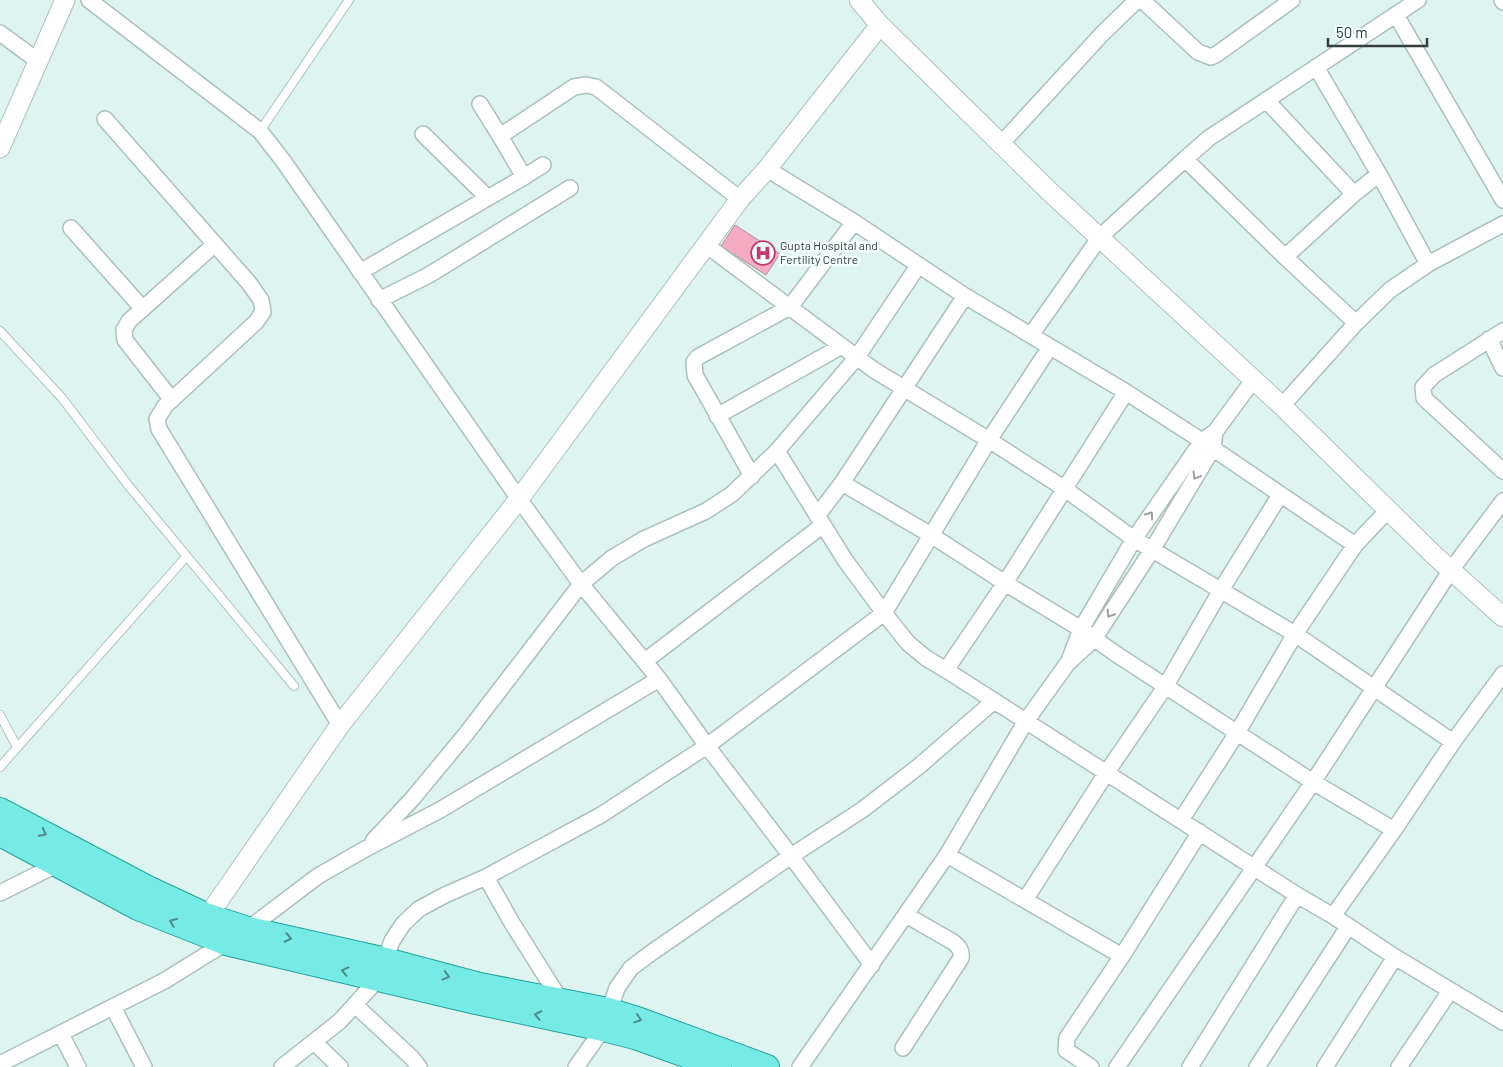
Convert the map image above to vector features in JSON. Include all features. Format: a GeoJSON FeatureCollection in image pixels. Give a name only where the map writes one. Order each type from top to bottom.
{"type":"FeatureCollection","features":[{"type":"Feature","properties":{"kind":"main road"},"geometry":{"type":"LineString","coordinates":[[0,810],[148,888],[202,924],[226,943],[480,984],[562,1001],[605,1019],[635,1037],[719,1067]]}},
{"type":"Feature","properties":{"kind":"main road"},"geometry":{"type":"LineString","coordinates":[[0,834],[138,908],[202,924],[248,930],[574,1023],[605,1019],[640,1020],[767,1067]]}},
{"type":"Feature","properties":{"kind":"street"},"geometry":{"type":"LineString","coordinates":[[0,148],[4,126],[38,61],[65,0]]}},
{"type":"Feature","properties":{"kind":"street"},"geometry":{"type":"LineString","coordinates":[[89,0],[260,131],[284,162],[519,499],[581,584],[659,679],[707,746],[872,965]]}},
{"type":"Feature","properties":{"kind":"street"},"geometry":{"type":"LineString","coordinates":[[859,0],[880,25],[1050,192],[1254,379],[1388,510],[1503,617]]}},
{"type":"Feature","properties":{"kind":"street"},"geometry":{"type":"LineString","coordinates":[[1002,144],[1102,34],[1137,0]]}},
{"type":"Feature","properties":{"kind":"street"},"geometry":{"type":"LineString","coordinates":[[1142,0],[1198,52],[1211,56],[1217,54],[1292,0]]}},
{"type":"Feature","properties":{"kind":"street"},"geometry":{"type":"LineString","coordinates":[[1031,335],[1100,238],[1185,159],[1210,138],[1418,0]]}},
{"type":"Feature","properties":{"kind":"street"},"geometry":{"type":"LineString","coordinates":[[1396,15],[1503,200]]}},
{"type":"Feature","properties":{"kind":"street"},"geometry":{"type":"LineString","coordinates":[[202,924],[340,725],[519,499],[740,199],[767,169],[880,25]]}},
{"type":"Feature","properties":{"kind":"street"},"geometry":{"type":"LineString","coordinates":[[0,33],[38,61]]}},
{"type":"Feature","properties":{"kind":"street"},"geometry":{"type":"LineString","coordinates":[[1316,67],[1379,174],[1428,264]]}},
{"type":"Feature","properties":{"kind":"street"},"geometry":{"type":"LineString","coordinates":[[500,136],[574,87],[586,85],[596,88],[740,199]]}},
{"type":"Feature","properties":{"kind":"street"},"geometry":{"type":"LineString","coordinates":[[1266,100],[1354,194]]}},
{"type":"Feature","properties":{"kind":"street"},"geometry":{"type":"LineString","coordinates":[[480,104],[524,177]]}},
{"type":"Feature","properties":{"kind":"street"},"geometry":{"type":"LineString","coordinates":[[104,119],[249,283],[261,300],[263,312],[256,322],[166,406],[157,418],[159,429],[340,725]]}},
{"type":"Feature","properties":{"kind":"street"},"geometry":{"type":"LineString","coordinates":[[423,134],[488,198]]}},
{"type":"Feature","properties":{"kind":"street"},"geometry":{"type":"LineString","coordinates":[[1185,159],[1285,257],[1356,322]]}},
{"type":"Feature","properties":{"kind":"street"},"geometry":{"type":"LineString","coordinates":[[360,272],[524,177],[543,164]]}},
{"type":"Feature","properties":{"kind":"street"},"geometry":{"type":"LineString","coordinates":[[767,169],[854,222],[965,296],[1126,392],[1355,545]]}},
{"type":"Feature","properties":{"kind":"street"},"geometry":{"type":"LineString","coordinates":[[1285,257],[1354,194],[1379,174]]}},
{"type":"Feature","properties":{"kind":"street"},"geometry":{"type":"LineString","coordinates":[[379,300],[430,275],[570,188]]}},
{"type":"Feature","properties":{"kind":"street"},"geometry":{"type":"LineString","coordinates":[[752,476],[695,375],[694,362],[698,357],[790,307],[854,222]]}},
{"type":"Feature","properties":{"kind":"street"},"geometry":{"type":"LineString","coordinates":[[1282,406],[1356,322],[1390,290],[1428,264],[1503,224]]}},
{"type":"Feature","properties":{"kind":"street"},"geometry":{"type":"LineString","coordinates":[[71,228],[143,309]]}},
{"type":"Feature","properties":{"kind":"street"},"geometry":{"type":"LineString","coordinates":[[172,400],[125,340],[124,330],[130,321],[215,244]]}},
{"type":"Feature","properties":{"kind":"street"},"geometry":{"type":"LineString","coordinates":[[706,245],[874,370],[1065,489],[1134,539],[1295,634],[1452,742]]}},
{"type":"Feature","properties":{"kind":"street"},"geometry":{"type":"LineString","coordinates":[[367,848],[413,798],[466,734],[581,584],[612,558],[644,539],[706,511],[732,494],[752,476],[777,451],[857,357],[918,266]]}},
{"type":"Feature","properties":{"kind":"street"},"geometry":{"type":"LineString","coordinates":[[645,661],[820,520],[903,388],[965,296]]}},
{"type":"Feature","properties":{"kind":"street"},"geometry":{"type":"LineString","coordinates":[[1503,331],[1434,375],[1423,387],[1424,398],[1503,471]]}},
{"type":"Feature","properties":{"kind":"street"},"geometry":{"type":"LineString","coordinates":[[1489,339],[1503,368]]}},
{"type":"Feature","properties":{"kind":"street"},"geometry":{"type":"LineString","coordinates":[[717,416],[842,346]]}},
{"type":"Feature","properties":{"kind":"street"},"geometry":{"type":"LineString","coordinates":[[282,1067],[340,1021],[355,1005],[382,969],[392,940],[403,924],[419,909],[486,877],[601,815],[707,746],[884,613],[989,440],[1050,347]]}},
{"type":"Feature","properties":{"kind":"street"},"geometry":{"type":"LineString","coordinates":[[800,1067],[947,855],[1026,721],[1067,664],[1094,639],[1152,550],[1215,432],[1254,379]]}},
{"type":"Feature","properties":{"kind":"street"},"geometry":{"type":"LineString","coordinates":[[946,670],[1005,583],[1126,392]]}},
{"type":"Feature","properties":{"kind":"street"},"geometry":{"type":"LineString","coordinates":[[1067,664],[1081,629],[1134,539],[1207,445]]}},
{"type":"Feature","properties":{"kind":"street"},"geometry":{"type":"LineString","coordinates":[[777,451],[845,560],[908,643],[926,658],[1297,895],[1503,1022]]}},
{"type":"Feature","properties":{"kind":"street"},"geometry":{"type":"LineString","coordinates":[[842,483],[931,535],[1081,629],[1312,782],[1394,830]]}},
{"type":"Feature","properties":{"kind":"street"},"geometry":{"type":"LineString","coordinates":[[1026,900],[1106,772],[1166,686],[1221,590],[1280,495]]}},
{"type":"Feature","properties":{"kind":"street"},"geometry":{"type":"LineString","coordinates":[[1117,1067],[1312,782],[1451,570],[1503,501]]}},
{"type":"Feature","properties":{"kind":"street"},"geometry":{"type":"LineString","coordinates":[[1181,820],[1237,733],[1295,634],[1355,545],[1388,510]]}},
{"type":"Feature","properties":{"kind":"street"},"geometry":{"type":"LineString","coordinates":[[1333,916],[1394,830],[1452,742],[1503,674]]}},
{"type":"Feature","properties":{"kind":"street"},"geometry":{"type":"LineString","coordinates":[[0,1064],[164,981],[248,930],[318,876],[440,810],[659,679]]}},
{"type":"Feature","properties":{"kind":"street"},"geometry":{"type":"LineString","coordinates":[[578,1066],[605,1019],[617,988],[631,968],[791,856],[862,810],[918,767],[994,701]]}},
{"type":"Feature","properties":{"kind":"street"},"geometry":{"type":"LineString","coordinates":[[1091,1067],[1066,1050],[1067,1038],[1122,956],[1200,832]]}},
{"type":"Feature","properties":{"kind":"street"},"geometry":{"type":"LineString","coordinates":[[947,855],[1122,956]]}},
{"type":"Feature","properties":{"kind":"street"},"geometry":{"type":"LineString","coordinates":[[0,893],[56,865]]}},
{"type":"Feature","properties":{"kind":"street"},"geometry":{"type":"LineString","coordinates":[[486,877],[574,1023]]}},
{"type":"Feature","properties":{"kind":"street"},"geometry":{"type":"LineString","coordinates":[[1190,1067],[1297,895]]}},
{"type":"Feature","properties":{"kind":"street"},"geometry":{"type":"LineString","coordinates":[[903,1048],[961,958],[962,952],[953,942],[906,915]]}},
{"type":"Feature","properties":{"kind":"street"},"geometry":{"type":"LineString","coordinates":[[1257,1067],[1348,927]]}},
{"type":"Feature","properties":{"kind":"street"},"geometry":{"type":"LineString","coordinates":[[1325,1067],[1395,956]]}},
{"type":"Feature","properties":{"kind":"street"},"geometry":{"type":"LineString","coordinates":[[1399,1067],[1450,991]]}},
{"type":"Feature","properties":{"kind":"street"},"geometry":{"type":"LineString","coordinates":[[355,1005],[412,1058],[419,1067]]}},
{"type":"Feature","properties":{"kind":"street"},"geometry":{"type":"LineString","coordinates":[[113,1007],[144,1067]]}},
{"type":"Feature","properties":{"kind":"street"},"geometry":{"type":"LineString","coordinates":[[61,1034],[78,1067]]}},
{"type":"Feature","properties":{"kind":"street"},"geometry":{"type":"LineString","coordinates":[[314,1042],[340,1067]]}},
{"type":"Feature","properties":{"kind":"lane"},"geometry":{"type":"LineString","coordinates":[[260,131],[349,0]]}},
{"type":"Feature","properties":{"kind":"lane"},"geometry":{"type":"LineString","coordinates":[[0,331],[62,398],[128,485],[294,686]]}},
{"type":"Feature","properties":{"kind":"lane"},"geometry":{"type":"LineString","coordinates":[[0,767],[186,557]]}},
{"type":"Feature","properties":{"kind":"lane"},"geometry":{"type":"LineString","coordinates":[[0,714],[17,747]]}},
{"type":"Feature","properties":{"kind":"building"},"geometry":{"type":"Polygon","coordinates":[[[735,225],[780,254],[766,275],[721,246],[735,225]]]}},
{"type":"Feature","properties":{"kind":"place","name":"Gupta Hospital and Fertility Centre"},"geometry":{"type":"Point","coordinates":[763,253]}}]}
